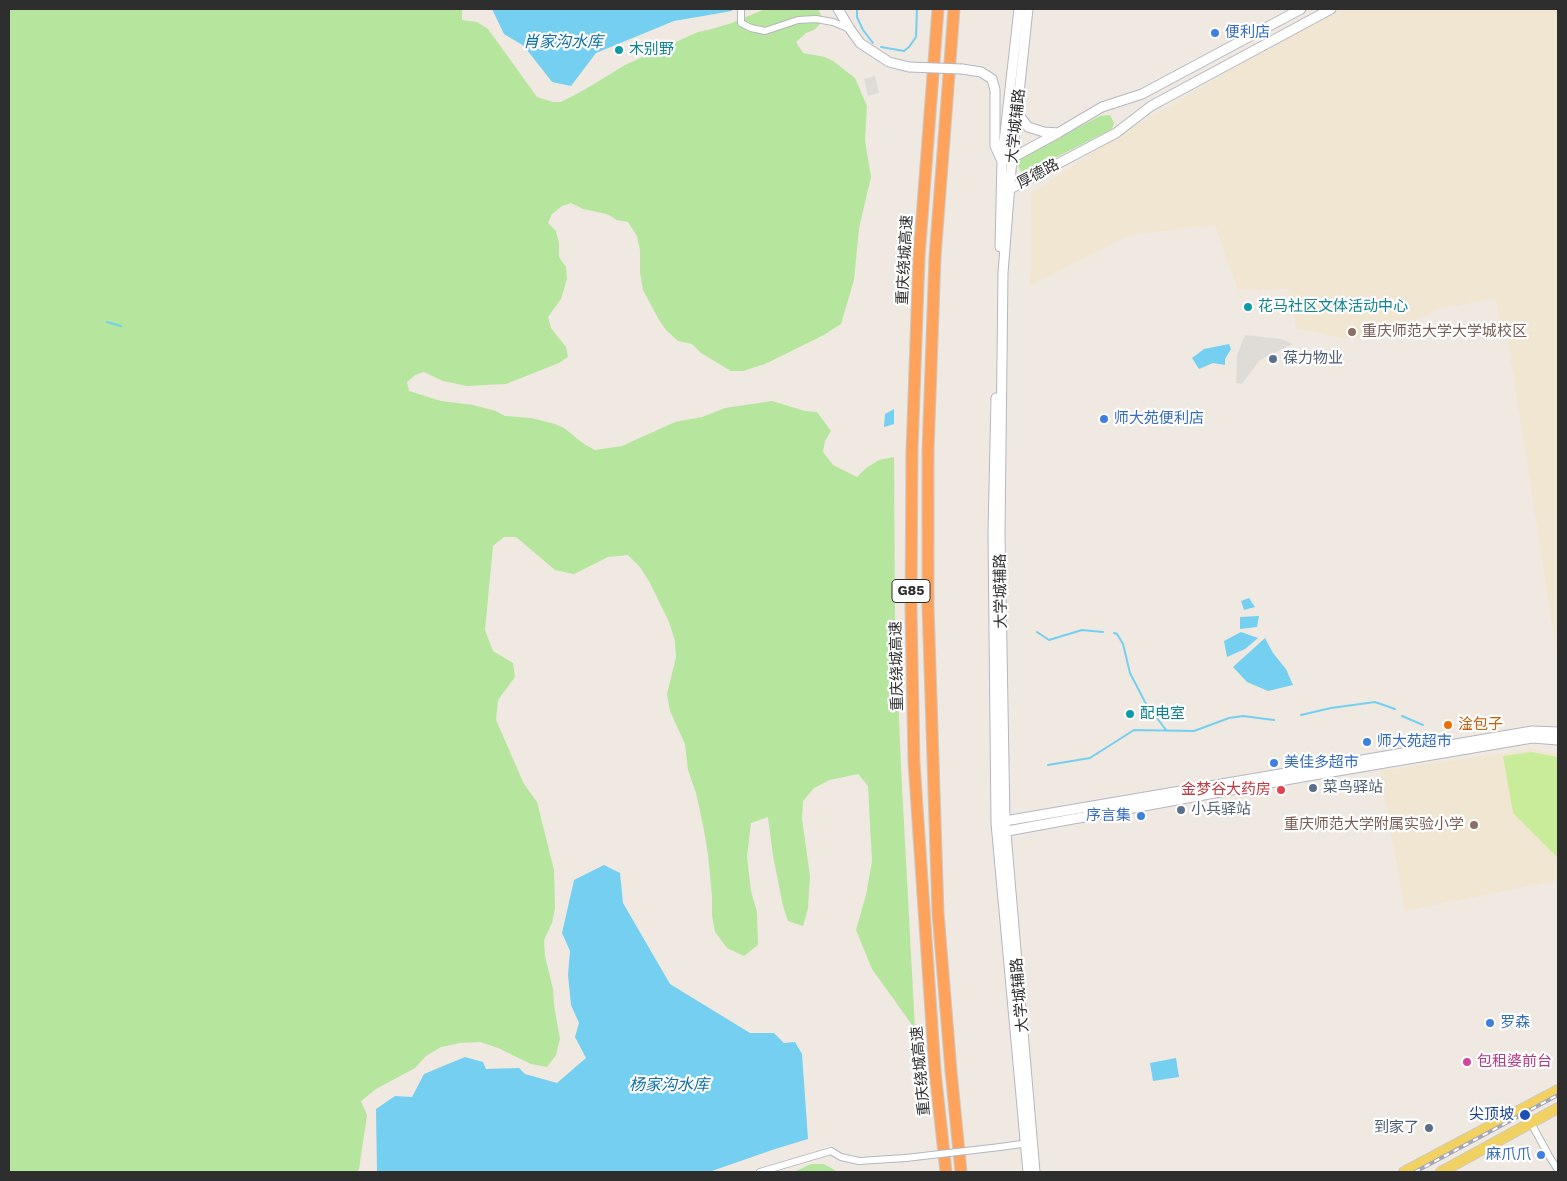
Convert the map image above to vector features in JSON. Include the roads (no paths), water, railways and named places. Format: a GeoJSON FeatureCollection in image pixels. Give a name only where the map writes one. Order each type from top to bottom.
{"type":"FeatureCollection","features":[{"type":"Feature","properties":{"kind":"highway","name":"重庆绕城高速"},"geometry":{"type":"LineString","coordinates":[[938,9],[919,257],[912,451],[911,608],[914,762],[936,1071],[946,1172]]}},
{"type":"Feature","properties":{"kind":"highway","name":"重庆绕城高速"},"geometry":{"type":"LineString","coordinates":[[954,9],[935,257],[928,451],[928,606],[938,913],[961,1172]]}},
{"type":"Feature","properties":{"kind":"main road"},"geometry":{"type":"LineString","coordinates":[[1404,1172],[1558,1090]]}},
{"type":"Feature","properties":{"kind":"main road"},"geometry":{"type":"LineString","coordinates":[[1440,1172],[1558,1108]]}},
{"type":"Feature","properties":{"kind":"street"},"geometry":{"type":"LineString","coordinates":[[741,9],[741,24],[758,30],[765,31],[798,20],[816,19],[833,22],[850,29]]}},
{"type":"Feature","properties":{"kind":"street"},"geometry":{"type":"LineString","coordinates":[[838,9],[860,43],[889,62],[909,67],[962,69],[981,72],[992,79],[995,90],[995,146],[1002,160]]}},
{"type":"Feature","properties":{"kind":"street","name":"大学城辅路"},"geometry":{"type":"LineString","coordinates":[[1019,9],[1002,160],[993,534],[1001,827],[1029,1143],[1028,1172]]}},
{"type":"Feature","properties":{"kind":"street","name":"大学城辅路"},"geometry":{"type":"LineString","coordinates":[[1001,827],[1000,533],[1003,273],[1012,158],[1028,9]]}},
{"type":"Feature","properties":{"kind":"street","name":"厚德路"},"geometry":{"type":"LineString","coordinates":[[1302,9],[1142,94],[1102,107],[1058,134],[1012,158],[1002,160],[1010,189],[1116,132],[1151,106],[1332,9]]}},
{"type":"Feature","properties":{"kind":"street"},"geometry":{"type":"LineString","coordinates":[[1017,108],[1021,118],[1028,127],[1058,134]]}},
{"type":"Feature","properties":{"kind":"street"},"geometry":{"type":"LineString","coordinates":[[1001,827],[1532,731],[1558,732]]}},
{"type":"Feature","properties":{"kind":"street"},"geometry":{"type":"LineString","coordinates":[[1001,827],[1532,738],[1558,740]]}},
{"type":"Feature","properties":{"kind":"street"},"geometry":{"type":"LineString","coordinates":[[1531,1123],[1548,1156],[1558,1170]]}},
{"type":"Feature","properties":{"kind":"street"},"geometry":{"type":"LineString","coordinates":[[760,1172],[831,1151],[841,1156],[859,1160],[906,1158],[1029,1143]]}},
{"type":"Feature","properties":{"kind":"street","name":"大学城辅路"},"geometry":{"type":"LineString","coordinates":[[1029,1143],[1036,1172]]}},
{"type":"Feature","properties":{"kind":"water","name":"肖家沟水库"},"geometry":{"type":"Polygon","coordinates":[[[492,9],[732,9],[732,11],[674,21],[596,53],[571,86],[552,82],[524,46],[504,34],[492,9]]]}},
{"type":"Feature","properties":{"kind":"water"},"geometry":{"type":"Polygon","coordinates":[[[1229,344],[1231,349],[1225,359],[1225,365],[1213,363],[1199,369],[1192,358],[1204,349],[1229,344]]]}},
{"type":"Feature","properties":{"kind":"water"},"geometry":{"type":"Polygon","coordinates":[[[894,409],[894,424],[884,427],[885,414],[894,409]]]}},
{"type":"Feature","properties":{"kind":"water"},"geometry":{"type":"Polygon","coordinates":[[[1249,598],[1255,607],[1244,610],[1241,601],[1249,598]]]}},
{"type":"Feature","properties":{"kind":"water"},"geometry":{"type":"Polygon","coordinates":[[[1259,616],[1257,627],[1240,629],[1240,617],[1259,616]]]}},
{"type":"Feature","properties":{"kind":"water"},"geometry":{"type":"Polygon","coordinates":[[[1241,632],[1258,638],[1245,649],[1227,657],[1224,641],[1241,632]]]}},
{"type":"Feature","properties":{"kind":"water"},"geometry":{"type":"Polygon","coordinates":[[[1265,638],[1273,653],[1286,669],[1293,685],[1268,691],[1247,682],[1233,667],[1265,638]]]}},
{"type":"Feature","properties":{"kind":"water","name":"杨家沟水库"},"geometry":{"type":"Polygon","coordinates":[[[604,865],[620,873],[623,903],[670,984],[750,1033],[774,1033],[784,1043],[795,1042],[802,1054],[808,1139],[709,1172],[377,1172],[376,1109],[395,1096],[412,1097],[424,1074],[465,1057],[483,1062],[486,1069],[519,1068],[525,1074],[557,1083],[586,1058],[575,1037],[579,1023],[571,1005],[568,975],[570,951],[562,933],[574,880],[604,865]]]}},
{"type":"Feature","properties":{"kind":"water"},"geometry":{"type":"Polygon","coordinates":[[[1176,1058],[1179,1077],[1153,1081],[1150,1063],[1176,1058]]]}},
{"type":"Feature","properties":{"kind":"waterway"},"geometry":{"type":"LineString","coordinates":[[857,9],[857,17],[863,30],[873,43]]}},
{"type":"Feature","properties":{"kind":"waterway"},"geometry":{"type":"LineString","coordinates":[[881,47],[904,51],[909,47],[916,37],[917,9]]}},
{"type":"Feature","properties":{"kind":"waterway"},"geometry":{"type":"LineString","coordinates":[[107,322],[121,326]]}},
{"type":"Feature","properties":{"kind":"waterway"},"geometry":{"type":"LineString","coordinates":[[1037,632],[1049,640],[1082,630],[1103,632]]}},
{"type":"Feature","properties":{"kind":"waterway"},"geometry":{"type":"LineString","coordinates":[[1114,633],[1117,634],[1123,644],[1130,673],[1145,702],[1166,730]]}},
{"type":"Feature","properties":{"kind":"waterway"},"geometry":{"type":"LineString","coordinates":[[1301,715],[1331,708],[1375,702],[1395,709]]}},
{"type":"Feature","properties":{"kind":"waterway"},"geometry":{"type":"LineString","coordinates":[[1048,765],[1090,758],[1134,730],[1194,731],[1229,718],[1243,716],[1274,720]]}},
{"type":"Feature","properties":{"kind":"waterway"},"geometry":{"type":"LineString","coordinates":[[1402,716],[1423,725]]}},
{"type":"Feature","properties":{"kind":"railway"},"geometry":{"type":"LineString","coordinates":[[1415,1172],[1558,1095]]}},
{"type":"Feature","properties":{"kind":"place","name":"便利店"},"geometry":{"type":"Point","coordinates":[1215,33]}},
{"type":"Feature","properties":{"kind":"place","name":"木别野"},"geometry":{"type":"Point","coordinates":[619,50]}},
{"type":"Feature","properties":{"kind":"place","name":"花马社区文体活动中心"},"geometry":{"type":"Point","coordinates":[1248,307]}},
{"type":"Feature","properties":{"kind":"place","name":"重庆师范大学大学城校区"},"geometry":{"type":"Point","coordinates":[1352,332]}},
{"type":"Feature","properties":{"kind":"place","name":"葆力物业"},"geometry":{"type":"Point","coordinates":[1273,359]}},
{"type":"Feature","properties":{"kind":"place","name":"师大苑便利店"},"geometry":{"type":"Point","coordinates":[1104,419]}},
{"type":"Feature","properties":{"kind":"place","name":"配电室"},"geometry":{"type":"Point","coordinates":[1130,714]}},
{"type":"Feature","properties":{"kind":"place","name":"淦包子"},"geometry":{"type":"Point","coordinates":[1448,725]}},
{"type":"Feature","properties":{"kind":"place","name":"师大苑超市"},"geometry":{"type":"Point","coordinates":[1367,742]}},
{"type":"Feature","properties":{"kind":"place","name":"美佳多超市"},"geometry":{"type":"Point","coordinates":[1274,763]}},
{"type":"Feature","properties":{"kind":"place","name":"菜鸟驿站"},"geometry":{"type":"Point","coordinates":[1313,788]}},
{"type":"Feature","properties":{"kind":"place","name":"金梦谷大药房"},"geometry":{"type":"Point","coordinates":[1281,790]}},
{"type":"Feature","properties":{"kind":"place","name":"小兵驿站"},"geometry":{"type":"Point","coordinates":[1181,810]}},
{"type":"Feature","properties":{"kind":"place","name":"序言集"},"geometry":{"type":"Point","coordinates":[1141,816]}},
{"type":"Feature","properties":{"kind":"place","name":"重庆师范大学附属实验小学"},"geometry":{"type":"Point","coordinates":[1474,825]}},
{"type":"Feature","properties":{"kind":"place","name":"罗森"},"geometry":{"type":"Point","coordinates":[1490,1023]}},
{"type":"Feature","properties":{"kind":"place","name":"包租婆前台"},"geometry":{"type":"Point","coordinates":[1467,1062]}},
{"type":"Feature","properties":{"kind":"place","name":"尖顶坡"},"geometry":{"type":"Point","coordinates":[1525,1115]}},
{"type":"Feature","properties":{"kind":"place","name":"到家了"},"geometry":{"type":"Point","coordinates":[1429,1128]}},
{"type":"Feature","properties":{"kind":"place","name":"麻爪爪"},"geometry":{"type":"Point","coordinates":[1541,1155]}}]}
